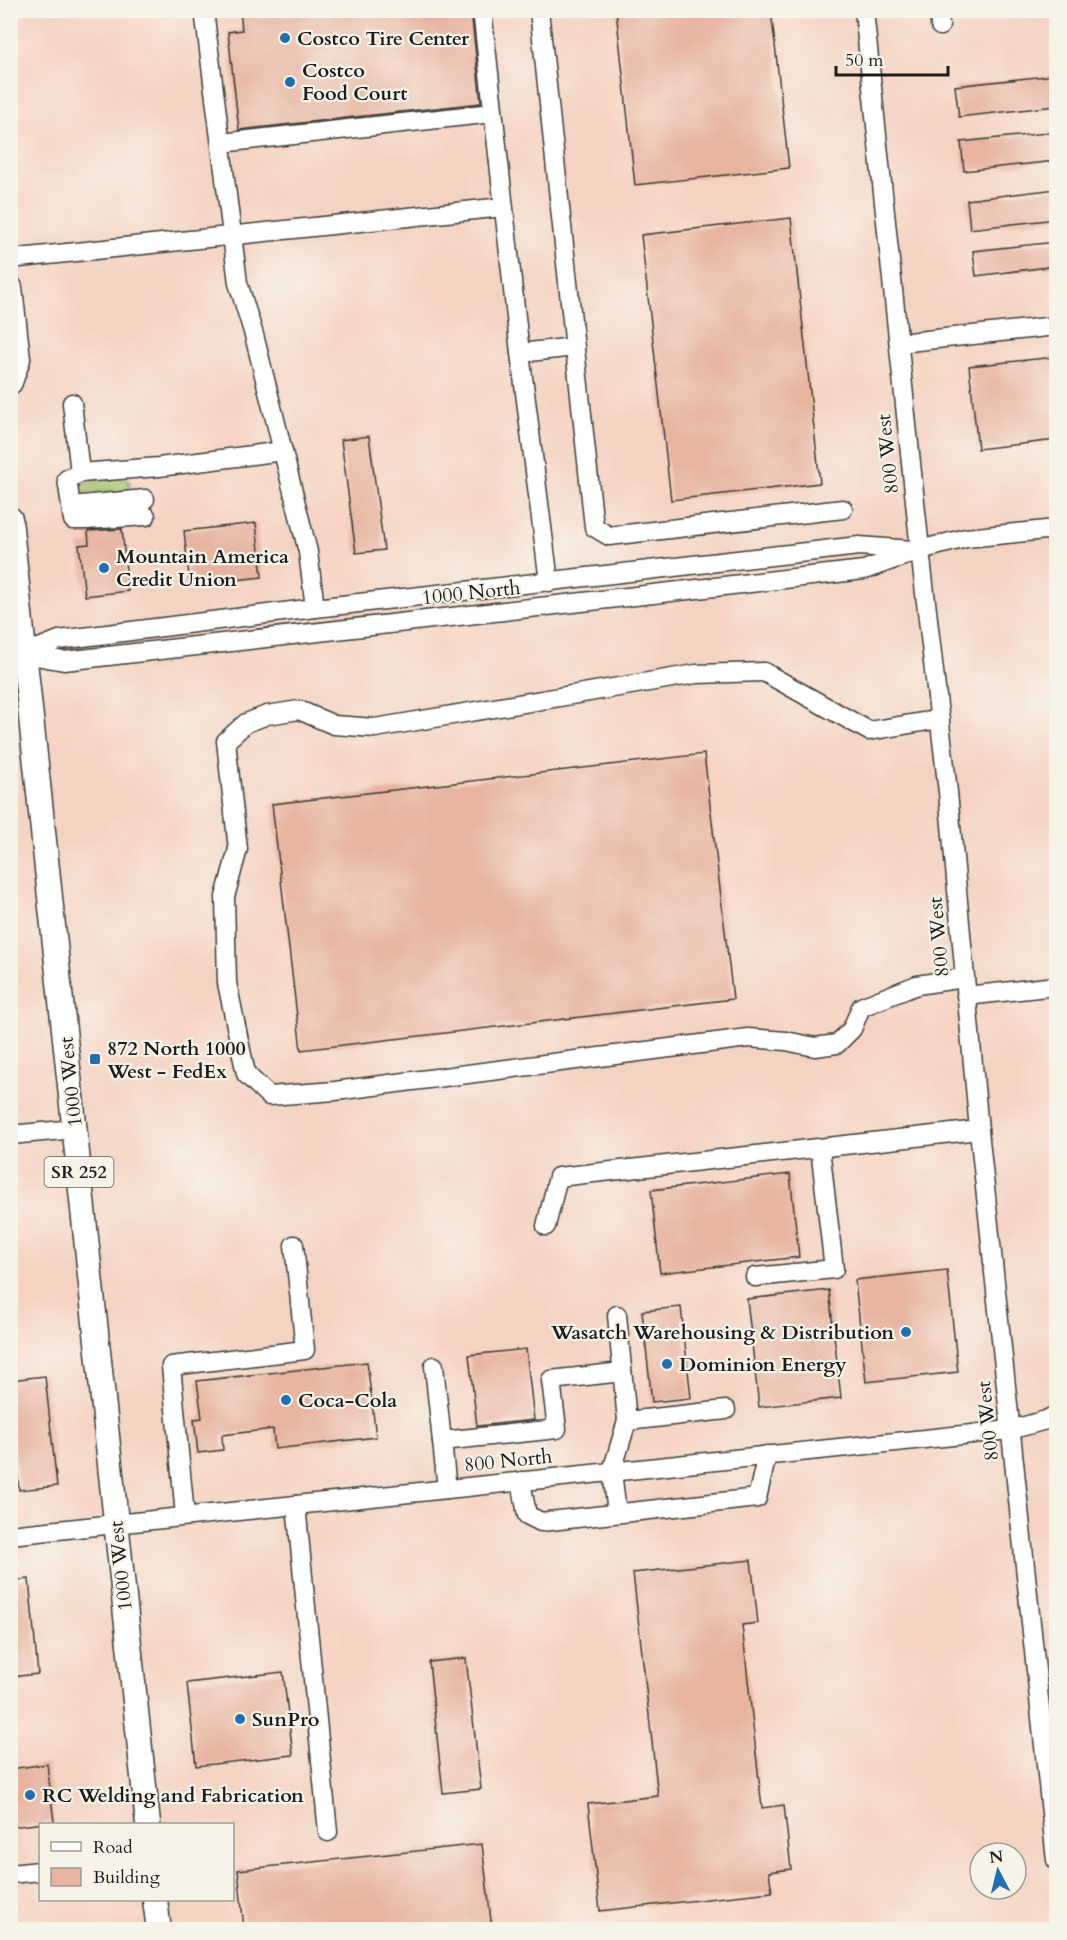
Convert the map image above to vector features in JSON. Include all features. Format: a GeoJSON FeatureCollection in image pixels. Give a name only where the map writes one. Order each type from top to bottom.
{"type":"FeatureCollection","features":[{"type":"Feature","properties":{"kind":"main road"},"geometry":{"type":"LineString","coordinates":[[10,288],[18,359],[10,382]]}},
{"type":"Feature","properties":{"kind":"main road","name":"1000 West"},"geometry":{"type":"LineString","coordinates":[[10,519],[17,654],[75,1129],[148,1823]]}},
{"type":"Feature","properties":{"kind":"main road"},"geometry":{"type":"LineString","coordinates":[[155,1901],[159,1929]]}},
{"type":"Feature","properties":{"kind":"street"},"geometry":{"type":"LineString","coordinates":[[204,10],[238,283],[254,335],[308,552],[315,608]]}},
{"type":"Feature","properties":{"kind":"street"},"geometry":{"type":"LineString","coordinates":[[482,10],[520,353],[549,582]]}},
{"type":"Feature","properties":{"kind":"street"},"geometry":{"type":"LineString","coordinates":[[539,10],[594,527],[609,536],[843,509]]}},
{"type":"Feature","properties":{"kind":"street","name":"800 West"},"geometry":{"type":"LineString","coordinates":[[864,10],[920,550],[940,719],[979,1130],[1011,1430],[1048,1707],[1056,1860]]}},
{"type":"Feature","properties":{"kind":"street"},"geometry":{"type":"LineString","coordinates":[[221,143],[493,113]]}},
{"type":"Feature","properties":{"kind":"street"},"geometry":{"type":"LineString","coordinates":[[10,259],[503,207]]}},
{"type":"Feature","properties":{"kind":"street"},"geometry":{"type":"LineString","coordinates":[[899,343],[1056,326]]}},
{"type":"Feature","properties":{"kind":"street"},"geometry":{"type":"LineString","coordinates":[[520,353],[575,347]]}},
{"type":"Feature","properties":{"kind":"street"},"geometry":{"type":"LineString","coordinates":[[72,403],[80,473]]}},
{"type":"Feature","properties":{"kind":"street"},"geometry":{"type":"LineString","coordinates":[[146,507],[87,520],[73,520],[67,479],[80,473],[283,451]]}},
{"type":"Feature","properties":{"kind":"street","name":"1000 North"},"geometry":{"type":"LineString","coordinates":[[17,654],[64,661],[864,570],[920,550],[966,538],[1056,529]]}},
{"type":"Feature","properties":{"kind":"street","name":"1000 North"},"geometry":{"type":"LineString","coordinates":[[17,654],[59,640],[315,608],[859,546],[920,550]]}},
{"type":"Feature","properties":{"kind":"street"},"geometry":{"type":"LineString","coordinates":[[940,719],[869,731],[764,672],[696,674],[375,728],[334,724],[299,710],[267,715],[246,723],[226,741],[238,849],[225,897],[227,983],[246,1074],[269,1096],[335,1091],[748,1038],[786,1041],[814,1047],[837,1044],[852,1029],[861,1007],[917,985],[1056,986]]}},
{"type":"Feature","properties":{"kind":"street"},"geometry":{"type":"LineString","coordinates":[[10,1135],[75,1129]]}},
{"type":"Feature","properties":{"kind":"street"},"geometry":{"type":"LineString","coordinates":[[546,1226],[558,1177],[979,1130]]}},
{"type":"Feature","properties":{"kind":"street"},"geometry":{"type":"LineString","coordinates":[[755,1277],[834,1269],[820,1148]]}},
{"type":"Feature","properties":{"kind":"street"},"geometry":{"type":"LineString","coordinates":[[185,1516],[171,1366],[305,1350],[294,1245]]}},
{"type":"Feature","properties":{"kind":"street"},"geometry":{"type":"LineString","coordinates":[[617,1315],[627,1421],[612,1472],[617,1513]]}},
{"type":"Feature","properties":{"kind":"street"},"geometry":{"type":"LineString","coordinates":[[434,1366],[447,1489]]}},
{"type":"Feature","properties":{"kind":"street"},"geometry":{"type":"LineString","coordinates":[[442,1441],[556,1429],[551,1380],[622,1372]]}},
{"type":"Feature","properties":{"kind":"street"},"geometry":{"type":"LineString","coordinates":[[627,1421],[726,1410]]}},
{"type":"Feature","properties":{"kind":"street","name":"800 North"},"geometry":{"type":"LineString","coordinates":[[10,1534],[1011,1430],[1056,1415]]}},
{"type":"Feature","properties":{"kind":"street"},"geometry":{"type":"LineString","coordinates":[[521,1481],[527,1515],[541,1522],[757,1498],[767,1455]]}},
{"type":"Feature","properties":{"kind":"street"},"geometry":{"type":"LineString","coordinates":[[296,1505],[328,1832]]}},
{"type":"Feature","properties":{"kind":"street"},"geometry":{"type":"LineString","coordinates":[[10,1874],[39,1871]]}},
{"type":"Feature","properties":{"kind":"shaded area"},"geometry":{"type":"Polygon","coordinates":[[[11,11],[1056,11],[1056,1929],[11,1930],[10,904],[16,903],[10,847],[11,11]]]}},
{"type":"Feature","properties":{"kind":"green space"},"geometry":{"type":"Polygon","coordinates":[[[126,478],[130,483],[128,490],[80,493],[79,485],[85,482],[126,478]]]}},
{"type":"Feature","properties":{"kind":"building"},"geometry":{"type":"Polygon","coordinates":[[[240,10],[471,10],[481,103],[239,130],[228,32],[242,30],[240,10]]]}},
{"type":"Feature","properties":{"kind":"building"},"geometry":{"type":"Polygon","coordinates":[[[616,10],[771,10],[789,168],[635,185],[616,10]]]}},
{"type":"Feature","properties":{"kind":"building"},"geometry":{"type":"Polygon","coordinates":[[[1056,75],[1056,106],[959,117],[955,86],[1056,75]]]}},
{"type":"Feature","properties":{"kind":"building"},"geometry":{"type":"Polygon","coordinates":[[[1056,132],[1056,161],[964,171],[961,142],[1056,132]]]}},
{"type":"Feature","properties":{"kind":"building"},"geometry":{"type":"Polygon","coordinates":[[[1056,189],[1056,219],[970,229],[967,200],[1056,189]]]}},
{"type":"Feature","properties":{"kind":"building"},"geometry":{"type":"Polygon","coordinates":[[[791,218],[820,483],[671,500],[641,235],[791,218]]]}},
{"type":"Feature","properties":{"kind":"building"},"geometry":{"type":"Polygon","coordinates":[[[1056,242],[1056,266],[976,276],[973,251],[1056,242]]]}},
{"type":"Feature","properties":{"kind":"building"},"geometry":{"type":"Polygon","coordinates":[[[1056,357],[1056,440],[978,449],[969,366],[1056,357]]]}},
{"type":"Feature","properties":{"kind":"building"},"geometry":{"type":"Polygon","coordinates":[[[369,436],[384,550],[356,553],[341,440],[369,436]]]}},
{"type":"Feature","properties":{"kind":"building"},"geometry":{"type":"Polygon","coordinates":[[[256,523],[262,577],[190,585],[184,531],[256,523]]]}},
{"type":"Feature","properties":{"kind":"building","name":"Mountain America Credit Union"},"geometry":{"type":"Polygon","coordinates":[[[122,529],[128,591],[85,596],[79,545],[89,544],[88,531],[122,529]]]}},
{"type":"Feature","properties":{"kind":"building"},"geometry":{"type":"Polygon","coordinates":[[[704,754],[733,999],[301,1050],[272,804],[704,754]]]}},
{"type":"Feature","properties":{"kind":"building"},"geometry":{"type":"Polygon","coordinates":[[[790,1174],[799,1257],[660,1273],[651,1190],[790,1174]]]}},
{"type":"Feature","properties":{"kind":"building"},"geometry":{"type":"Polygon","coordinates":[[[947,1270],[958,1372],[866,1382],[855,1280],[947,1270]]]}},
{"type":"Feature","properties":{"kind":"building"},"geometry":{"type":"Polygon","coordinates":[[[829,1290],[841,1398],[759,1407],[747,1299],[829,1290]]]}},
{"type":"Feature","properties":{"kind":"building"},"geometry":{"type":"Polygon","coordinates":[[[681,1307],[691,1398],[652,1402],[642,1311],[681,1307]]]}},
{"type":"Feature","properties":{"kind":"building"},"geometry":{"type":"Polygon","coordinates":[[[526,1349],[534,1420],[477,1426],[469,1355],[526,1349]]]}},
{"type":"Feature","properties":{"kind":"building","name":"Coca-Cola"},"geometry":{"type":"Polygon","coordinates":[[[367,1362],[376,1437],[275,1449],[273,1429],[222,1435],[223,1450],[198,1453],[194,1419],[202,1418],[197,1381],[367,1362]]]}},
{"type":"Feature","properties":{"kind":"building"},"geometry":{"type":"Polygon","coordinates":[[[45,1376],[57,1486],[19,1490],[10,1409],[10,1380],[45,1376]]]}},
{"type":"Feature","properties":{"kind":"building"},"geometry":{"type":"Polygon","coordinates":[[[751,1560],[758,1623],[742,1625],[762,1808],[784,1805],[791,1869],[769,1872],[772,1892],[600,1911],[588,1804],[658,1796],[633,1573],[751,1560]]]}},
{"type":"Feature","properties":{"kind":"building"},"geometry":{"type":"Polygon","coordinates":[[[29,1579],[38,1674],[10,1677],[10,1581],[29,1579]]]}},
{"type":"Feature","properties":{"kind":"building"},"geometry":{"type":"Polygon","coordinates":[[[466,1658],[481,1789],[443,1793],[429,1662],[466,1658]]]}},
{"type":"Feature","properties":{"kind":"building","name":"SunPro"},"geometry":{"type":"Polygon","coordinates":[[[283,1672],[293,1755],[196,1766],[187,1683],[283,1672]]]}},
{"type":"Feature","properties":{"kind":"building","name":"RC Welding and Fabrication"},"geometry":{"type":"Polygon","coordinates":[[[47,1764],[54,1822],[10,1827],[10,1769],[47,1764]]]}},
{"type":"Feature","properties":{"kind":"building"},"geometry":{"type":"Polygon","coordinates":[[[482,1844],[492,1929],[244,1929],[238,1870],[482,1844]]]}},
{"type":"Feature","properties":{"kind":"place","name":"Costco Tire Center"},"geometry":{"type":"Point","coordinates":[285,38]}},
{"type":"Feature","properties":{"kind":"place","name":"Costco Food Court"},"geometry":{"type":"Point","coordinates":[290,82]}},
{"type":"Feature","properties":{"kind":"place","name":"Mountain America Credit Union"},"geometry":{"type":"Point","coordinates":[104,568]}},
{"type":"Feature","properties":{"kind":"place","name":"872 North 1000 West - FedEx"},"geometry":{"type":"Point","coordinates":[95,1059]}},
{"type":"Feature","properties":{"kind":"place","name":"Wasatch Warehousing & Distribution"},"geometry":{"type":"Point","coordinates":[906,1332]}},
{"type":"Feature","properties":{"kind":"place","name":"Dominion Energy"},"geometry":{"type":"Point","coordinates":[667,1364]}},
{"type":"Feature","properties":{"kind":"place","name":"Coca-Cola"},"geometry":{"type":"Point","coordinates":[286,1400]}},
{"type":"Feature","properties":{"kind":"place","name":"SunPro"},"geometry":{"type":"Point","coordinates":[240,1719]}},
{"type":"Feature","properties":{"kind":"place","name":"RC Welding and Fabrication"},"geometry":{"type":"Point","coordinates":[30,1795]}}]}
